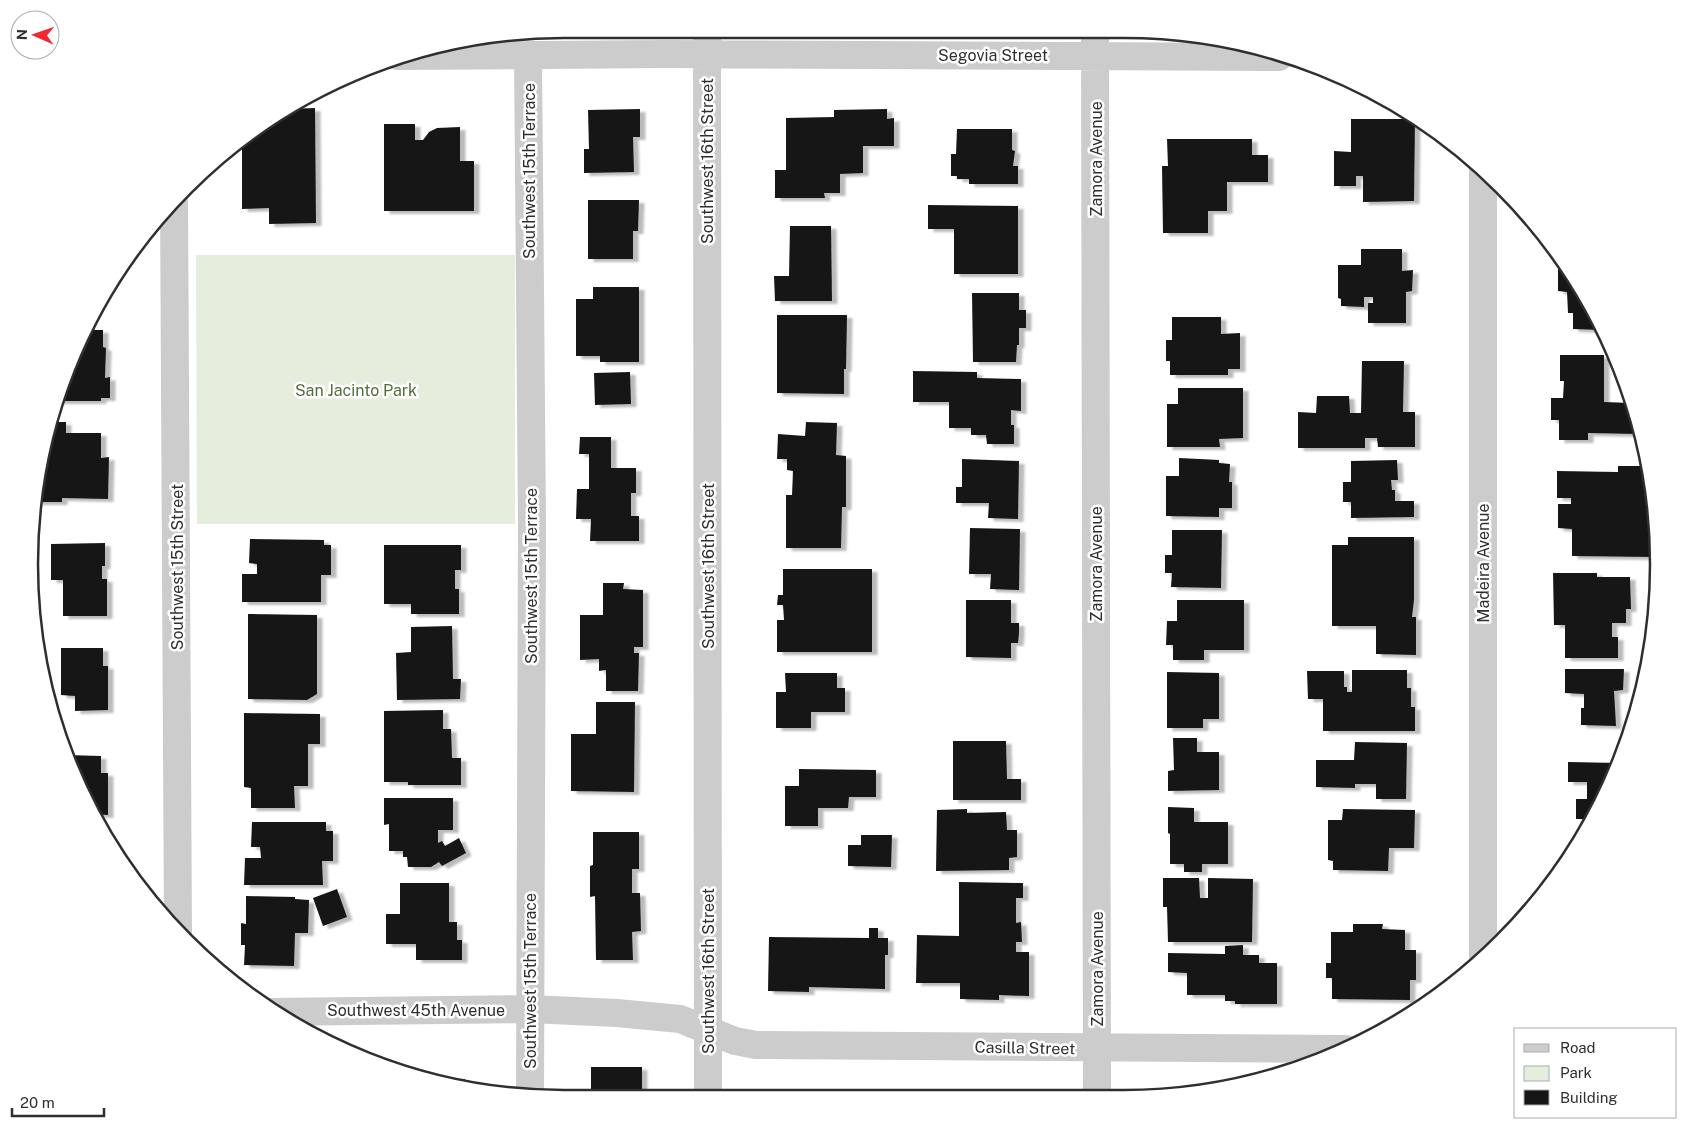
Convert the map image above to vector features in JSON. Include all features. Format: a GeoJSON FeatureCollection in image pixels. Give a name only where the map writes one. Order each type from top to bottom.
{"type":"FeatureCollection","features":[{"type":"Feature","properties":{"kind":"street","name":"Segovia Street"},"geometry":{"type":"LineString","coordinates":[[425,56],[528,55],[707,43],[1095,42],[1255,54]]}},
{"type":"Feature","properties":{"kind":"street","name":"Zamora Avenue"},"geometry":{"type":"LineString","coordinates":[[1095,42],[1097,1090]]}},
{"type":"Feature","properties":{"kind":"street","name":"Southwest 16th Street"},"geometry":{"type":"LineString","coordinates":[[707,43],[708,1090]]}},
{"type":"Feature","properties":{"kind":"street","name":"Southwest 15th Terrace"},"geometry":{"type":"LineString","coordinates":[[528,55],[532,515],[530,1089]]}},
{"type":"Feature","properties":{"kind":"street","name":"Madeira Avenue"},"geometry":{"type":"LineString","coordinates":[[1483,180],[1483,948]]}},
{"type":"Feature","properties":{"kind":"street","name":"Southwest 15th Street"},"geometry":{"type":"LineString","coordinates":[[174,211],[178,921]]}},
{"type":"Feature","properties":{"kind":"street","name":"Southwest 45th Avenue"},"geometry":{"type":"LineString","coordinates":[[287,1012],[585,1010],[680,1019],[708,1030]]}},
{"type":"Feature","properties":{"kind":"street","name":"Casilla Street"},"geometry":{"type":"LineString","coordinates":[[708,1030],[735,1041],[756,1045],[1097,1049],[1326,1049]]}},
{"type":"Feature","properties":{"kind":"green space","name":"San Jacinto Park"},"geometry":{"type":"Polygon","coordinates":[[[196,255],[515,255],[515,524],[197,524],[196,255]]]}},
{"type":"Feature","properties":{"kind":"building"},"geometry":{"type":"Polygon","coordinates":[[[315,108],[316,223],[269,224],[269,208],[242,209],[242,147],[300,109],[315,108]]]}},
{"type":"Feature","properties":{"kind":"building"},"geometry":{"type":"Polygon","coordinates":[[[640,109],[640,137],[633,137],[634,172],[584,173],[584,149],[589,149],[588,110],[640,109]]]}},
{"type":"Feature","properties":{"kind":"building"},"geometry":{"type":"Polygon","coordinates":[[[887,109],[887,119],[894,118],[894,146],[863,146],[863,173],[840,174],[840,193],[824,193],[825,198],[775,198],[775,170],[786,170],[786,118],[834,117],[834,110],[887,109]]]}},
{"type":"Feature","properties":{"kind":"building"},"geometry":{"type":"Polygon","coordinates":[[[1351,119],[1404,119],[1415,125],[1414,201],[1363,202],[1363,176],[1356,176],[1356,186],[1334,186],[1334,151],[1351,152],[1351,119]]]}},
{"type":"Feature","properties":{"kind":"building"},"geometry":{"type":"Polygon","coordinates":[[[384,124],[415,124],[415,140],[423,140],[429,132],[437,128],[460,127],[460,161],[474,161],[474,211],[384,211],[384,124]]]}},
{"type":"Feature","properties":{"kind":"building"},"geometry":{"type":"Polygon","coordinates":[[[957,129],[1012,129],[1012,150],[1015,151],[1013,166],[1018,166],[1018,184],[969,184],[969,179],[957,179],[957,176],[951,176],[951,154],[956,154],[957,129]]]}},
{"type":"Feature","properties":{"kind":"building"},"geometry":{"type":"Polygon","coordinates":[[[1167,139],[1252,139],[1252,155],[1268,155],[1268,182],[1227,182],[1227,211],[1208,211],[1208,233],[1163,233],[1162,166],[1168,166],[1167,139]]]}},
{"type":"Feature","properties":{"kind":"building"},"geometry":{"type":"Polygon","coordinates":[[[588,200],[639,200],[638,231],[633,231],[633,259],[588,259],[588,200]]]}},
{"type":"Feature","properties":{"kind":"building"},"geometry":{"type":"Polygon","coordinates":[[[928,205],[1018,206],[1018,274],[954,274],[954,229],[928,229],[928,205]]]}},
{"type":"Feature","properties":{"kind":"building"},"geometry":{"type":"Polygon","coordinates":[[[790,226],[831,226],[832,301],[775,301],[774,276],[789,276],[790,226]]]}},
{"type":"Feature","properties":{"kind":"building"},"geometry":{"type":"Polygon","coordinates":[[[1361,249],[1402,249],[1402,271],[1413,270],[1412,291],[1406,292],[1406,323],[1368,323],[1368,303],[1373,303],[1373,297],[1364,297],[1364,307],[1341,306],[1341,299],[1338,298],[1338,265],[1361,265],[1361,249]]]}},
{"type":"Feature","properties":{"kind":"building"},"geometry":{"type":"Polygon","coordinates":[[[1558,267],[1594,330],[1573,329],[1573,313],[1568,313],[1567,292],[1558,291],[1558,267]]]}},
{"type":"Feature","properties":{"kind":"building"},"geometry":{"type":"Polygon","coordinates":[[[593,287],[639,287],[639,362],[600,362],[600,356],[576,356],[576,299],[593,299],[593,287]]]}},
{"type":"Feature","properties":{"kind":"building"},"geometry":{"type":"Polygon","coordinates":[[[972,293],[1019,293],[1019,310],[1026,310],[1026,328],[1019,328],[1016,362],[973,362],[972,293]]]}},
{"type":"Feature","properties":{"kind":"building"},"geometry":{"type":"Polygon","coordinates":[[[777,315],[847,315],[844,394],[777,393],[777,315]]]}},
{"type":"Feature","properties":{"kind":"building"},"geometry":{"type":"Polygon","coordinates":[[[1172,317],[1221,317],[1221,334],[1240,333],[1240,369],[1228,369],[1228,375],[1170,375],[1170,361],[1166,361],[1166,340],[1172,340],[1172,317]]]}},
{"type":"Feature","properties":{"kind":"building"},"geometry":{"type":"Polygon","coordinates":[[[93,330],[103,330],[103,347],[106,348],[105,378],[110,377],[110,398],[101,398],[101,401],[63,401],[93,330]]]}},
{"type":"Feature","properties":{"kind":"building"},"geometry":{"type":"Polygon","coordinates":[[[1560,355],[1604,355],[1604,402],[1624,403],[1633,434],[1588,433],[1588,440],[1559,440],[1559,420],[1551,420],[1551,398],[1563,398],[1564,381],[1560,381],[1560,355]]]}},
{"type":"Feature","properties":{"kind":"building"},"geometry":{"type":"Polygon","coordinates":[[[1362,361],[1404,361],[1403,412],[1415,412],[1415,447],[1378,447],[1377,438],[1365,438],[1365,448],[1298,448],[1298,412],[1316,413],[1317,396],[1349,396],[1350,413],[1361,413],[1362,361]]]}},
{"type":"Feature","properties":{"kind":"building"},"geometry":{"type":"Polygon","coordinates":[[[913,371],[977,372],[977,378],[1021,379],[1021,411],[1011,410],[1011,425],[1014,425],[1014,444],[987,444],[986,435],[971,435],[971,428],[949,428],[949,402],[913,402],[913,371]]]}},
{"type":"Feature","properties":{"kind":"building"},"geometry":{"type":"Polygon","coordinates":[[[630,372],[631,404],[595,405],[594,373],[630,372]]]}},
{"type":"Feature","properties":{"kind":"building"},"geometry":{"type":"Polygon","coordinates":[[[1178,388],[1243,388],[1243,438],[1219,439],[1220,447],[1167,447],[1167,404],[1178,404],[1178,388]]]}},
{"type":"Feature","properties":{"kind":"building"},"geometry":{"type":"Polygon","coordinates":[[[57,422],[66,422],[66,433],[101,433],[101,458],[109,457],[108,499],[62,498],[62,502],[41,502],[57,422]]]}},
{"type":"Feature","properties":{"kind":"building"},"geometry":{"type":"Polygon","coordinates":[[[806,422],[837,423],[836,455],[846,456],[846,507],[842,507],[841,548],[786,548],[786,495],[792,495],[793,471],[787,470],[787,459],[777,459],[778,434],[805,436],[806,422]]]}},
{"type":"Feature","properties":{"kind":"building"},"geometry":{"type":"Polygon","coordinates":[[[580,437],[611,437],[611,468],[636,468],[636,493],[631,493],[631,516],[639,516],[639,541],[590,541],[591,519],[576,519],[577,489],[589,489],[589,454],[579,454],[580,437]]]}},
{"type":"Feature","properties":{"kind":"building"},"geometry":{"type":"Polygon","coordinates":[[[1179,458],[1219,460],[1219,463],[1230,464],[1229,482],[1232,482],[1232,508],[1219,508],[1219,517],[1166,516],[1166,476],[1179,476],[1179,458]]]}},
{"type":"Feature","properties":{"kind":"building"},"geometry":{"type":"Polygon","coordinates":[[[962,459],[1019,461],[1018,519],[988,518],[989,503],[956,503],[956,487],[962,487],[962,459]]]}},
{"type":"Feature","properties":{"kind":"building"},"geometry":{"type":"Polygon","coordinates":[[[1397,460],[1398,480],[1391,480],[1392,490],[1395,490],[1395,501],[1414,501],[1414,517],[1351,518],[1351,502],[1343,502],[1343,482],[1351,482],[1351,461],[1397,460]]]}},
{"type":"Feature","properties":{"kind":"building"},"geometry":{"type":"Polygon","coordinates":[[[1618,466],[1640,466],[1645,495],[1650,557],[1572,556],[1572,529],[1558,528],[1558,504],[1571,504],[1571,498],[1557,498],[1557,471],[1618,472],[1618,466]]]}},
{"type":"Feature","properties":{"kind":"building"},"geometry":{"type":"Polygon","coordinates":[[[970,528],[1020,529],[1019,590],[990,589],[991,574],[969,574],[970,528]]]}},
{"type":"Feature","properties":{"kind":"building"},"geometry":{"type":"Polygon","coordinates":[[[1172,530],[1222,530],[1221,588],[1171,587],[1172,573],[1165,573],[1165,555],[1172,555],[1172,530]]]}},
{"type":"Feature","properties":{"kind":"building"},"geometry":{"type":"Polygon","coordinates":[[[1348,537],[1414,537],[1414,600],[1412,617],[1416,617],[1416,655],[1376,654],[1376,626],[1332,626],[1332,545],[1348,545],[1348,537]]]}},
{"type":"Feature","properties":{"kind":"building"},"geometry":{"type":"Polygon","coordinates":[[[250,539],[324,540],[324,545],[331,545],[331,575],[321,575],[321,602],[242,602],[242,574],[257,574],[257,564],[249,563],[250,539]]]}},
{"type":"Feature","properties":{"kind":"building"},"geometry":{"type":"Polygon","coordinates":[[[105,543],[105,566],[102,566],[102,579],[107,579],[107,616],[63,616],[63,580],[51,580],[51,544],[105,543]]]}},
{"type":"Feature","properties":{"kind":"building"},"geometry":{"type":"Polygon","coordinates":[[[384,545],[461,545],[461,570],[455,570],[455,589],[459,589],[459,614],[411,614],[411,604],[384,604],[384,545]]]}},
{"type":"Feature","properties":{"kind":"building"},"geometry":{"type":"Polygon","coordinates":[[[783,569],[872,569],[872,652],[777,652],[777,620],[784,620],[783,605],[777,605],[778,595],[783,595],[783,569]]]}},
{"type":"Feature","properties":{"kind":"building"},"geometry":{"type":"Polygon","coordinates":[[[1553,573],[1597,573],[1597,577],[1630,577],[1631,609],[1626,609],[1626,623],[1612,623],[1612,637],[1618,637],[1618,658],[1565,658],[1565,625],[1554,625],[1553,573]]]}},
{"type":"Feature","properties":{"kind":"building"},"geometry":{"type":"Polygon","coordinates":[[[603,583],[624,583],[623,589],[643,590],[643,647],[634,647],[634,653],[639,653],[638,691],[606,691],[606,670],[599,671],[599,659],[580,660],[580,615],[603,615],[603,583]]]}},
{"type":"Feature","properties":{"kind":"building"},"geometry":{"type":"Polygon","coordinates":[[[966,600],[1011,600],[1011,623],[1019,623],[1019,633],[1018,643],[1011,643],[1011,658],[966,657],[966,600]]]}},
{"type":"Feature","properties":{"kind":"building"},"geometry":{"type":"Polygon","coordinates":[[[1177,600],[1244,600],[1244,650],[1204,650],[1204,660],[1173,660],[1173,645],[1166,645],[1167,621],[1177,621],[1177,600]]]}},
{"type":"Feature","properties":{"kind":"building"},"geometry":{"type":"Polygon","coordinates":[[[248,614],[317,615],[317,694],[307,700],[248,699],[248,614]]]}},
{"type":"Feature","properties":{"kind":"building"},"geometry":{"type":"Polygon","coordinates":[[[452,626],[453,679],[461,679],[460,699],[397,700],[396,653],[411,652],[411,627],[452,626]]]}},
{"type":"Feature","properties":{"kind":"building"},"geometry":{"type":"Polygon","coordinates":[[[61,648],[103,648],[103,666],[108,666],[108,710],[75,711],[75,696],[61,695],[61,648]]]}},
{"type":"Feature","properties":{"kind":"building"},"geometry":{"type":"Polygon","coordinates":[[[1565,669],[1624,669],[1623,690],[1614,691],[1616,726],[1581,725],[1581,708],[1584,708],[1584,694],[1565,693],[1565,669]]]}},
{"type":"Feature","properties":{"kind":"building"},"geometry":{"type":"Polygon","coordinates":[[[1352,670],[1407,670],[1407,688],[1411,688],[1411,707],[1415,707],[1415,731],[1323,731],[1323,699],[1308,699],[1307,671],[1344,671],[1344,687],[1347,687],[1347,692],[1352,692],[1352,670]]]}},
{"type":"Feature","properties":{"kind":"building"},"geometry":{"type":"Polygon","coordinates":[[[1167,672],[1219,673],[1219,719],[1203,719],[1203,728],[1167,728],[1167,672]]]}},
{"type":"Feature","properties":{"kind":"building"},"geometry":{"type":"Polygon","coordinates":[[[785,673],[837,673],[837,688],[845,688],[845,712],[811,712],[811,728],[776,728],[776,692],[786,692],[785,673]]]}},
{"type":"Feature","properties":{"kind":"building"},"geometry":{"type":"Polygon","coordinates":[[[596,702],[635,702],[634,792],[571,791],[571,734],[596,734],[596,702]]]}},
{"type":"Feature","properties":{"kind":"building"},"geometry":{"type":"Polygon","coordinates":[[[443,710],[443,729],[451,729],[452,758],[461,758],[461,785],[408,785],[408,782],[384,782],[384,711],[443,710]]]}},
{"type":"Feature","properties":{"kind":"building"},"geometry":{"type":"Polygon","coordinates":[[[244,713],[320,714],[320,744],[308,744],[308,786],[294,786],[295,808],[251,808],[251,788],[244,787],[244,713]]]}},
{"type":"Feature","properties":{"kind":"building"},"geometry":{"type":"Polygon","coordinates":[[[1173,738],[1197,738],[1197,752],[1219,752],[1219,790],[1168,791],[1168,771],[1174,770],[1173,738]]]}},
{"type":"Feature","properties":{"kind":"building"},"geometry":{"type":"Polygon","coordinates":[[[953,741],[1006,741],[1007,779],[1021,779],[1021,800],[953,800],[953,741]]]}},
{"type":"Feature","properties":{"kind":"building"},"geometry":{"type":"Polygon","coordinates":[[[1355,742],[1407,743],[1406,799],[1376,799],[1376,784],[1355,784],[1355,788],[1316,787],[1316,760],[1354,760],[1355,742]]]}},
{"type":"Feature","properties":{"kind":"building"},"geometry":{"type":"Polygon","coordinates":[[[74,755],[101,756],[101,773],[108,773],[108,815],[101,815],[74,755]]]}},
{"type":"Feature","properties":{"kind":"building"},"geometry":{"type":"Polygon","coordinates":[[[1568,762],[1610,763],[1583,819],[1576,819],[1576,799],[1587,799],[1587,782],[1568,782],[1568,762]]]}},
{"type":"Feature","properties":{"kind":"building"},"geometry":{"type":"Polygon","coordinates":[[[799,769],[876,770],[876,797],[849,797],[848,808],[818,808],[818,826],[785,826],[785,786],[799,786],[799,769]]]}},
{"type":"Feature","properties":{"kind":"building"},"geometry":{"type":"Polygon","coordinates":[[[384,798],[453,798],[453,830],[438,830],[438,843],[442,841],[445,846],[459,838],[466,853],[442,866],[439,862],[431,867],[408,867],[407,857],[403,857],[403,851],[389,851],[389,824],[384,825],[384,798]]]}},
{"type":"Feature","properties":{"kind":"building"},"geometry":{"type":"Polygon","coordinates":[[[1168,807],[1194,808],[1194,822],[1228,822],[1228,864],[1202,864],[1202,872],[1184,872],[1184,864],[1170,864],[1168,807]]]}},
{"type":"Feature","properties":{"kind":"building"},"geometry":{"type":"Polygon","coordinates":[[[967,809],[967,813],[1006,812],[1007,830],[1017,830],[1017,857],[1009,858],[1009,870],[936,871],[937,810],[967,809]]]}},
{"type":"Feature","properties":{"kind":"building"},"geometry":{"type":"Polygon","coordinates":[[[1343,809],[1415,810],[1414,848],[1389,848],[1388,871],[1333,870],[1333,861],[1328,860],[1328,820],[1342,820],[1343,809]]]}},
{"type":"Feature","properties":{"kind":"building"},"geometry":{"type":"Polygon","coordinates":[[[252,822],[326,822],[326,831],[333,831],[333,861],[322,861],[323,885],[244,885],[245,858],[261,858],[260,847],[251,847],[252,822]]]}},
{"type":"Feature","properties":{"kind":"building"},"geometry":{"type":"Polygon","coordinates":[[[593,832],[639,832],[639,869],[632,869],[632,893],[640,893],[641,931],[632,932],[633,960],[596,960],[595,896],[590,897],[590,866],[593,865],[593,832]]]}},
{"type":"Feature","properties":{"kind":"building"},"geometry":{"type":"Polygon","coordinates":[[[861,835],[892,835],[891,867],[848,866],[848,845],[861,845],[861,835]]]}},
{"type":"Feature","properties":{"kind":"building"},"geometry":{"type":"Polygon","coordinates":[[[1163,878],[1199,878],[1200,898],[1208,898],[1208,878],[1253,879],[1252,942],[1168,942],[1167,907],[1163,907],[1163,878]]]}},
{"type":"Feature","properties":{"kind":"building"},"geometry":{"type":"Polygon","coordinates":[[[959,882],[1023,883],[1023,898],[1016,898],[1016,923],[1021,922],[1022,942],[1016,942],[1016,952],[1029,952],[1029,996],[999,995],[999,1000],[960,999],[960,983],[916,983],[917,935],[959,936],[959,882]]]}},
{"type":"Feature","properties":{"kind":"building"},"geometry":{"type":"Polygon","coordinates":[[[400,883],[449,883],[449,922],[457,922],[457,940],[462,940],[462,960],[416,960],[416,944],[386,944],[386,914],[400,914],[400,883]]]}},
{"type":"Feature","properties":{"kind":"building"},"geometry":{"type":"Polygon","coordinates":[[[337,889],[347,917],[323,926],[313,898],[337,889]]]}},
{"type":"Feature","properties":{"kind":"building"},"geometry":{"type":"Polygon","coordinates":[[[246,896],[295,897],[295,899],[309,900],[308,933],[295,933],[294,966],[244,965],[245,945],[241,945],[241,923],[246,924],[246,896]]]}},
{"type":"Feature","properties":{"kind":"building"},"geometry":{"type":"Polygon","coordinates":[[[1353,924],[1383,924],[1382,929],[1405,930],[1405,950],[1416,950],[1416,980],[1410,980],[1410,1000],[1332,999],[1332,978],[1326,978],[1326,963],[1331,963],[1331,932],[1353,932],[1353,924]]]}},
{"type":"Feature","properties":{"kind":"building"},"geometry":{"type":"Polygon","coordinates":[[[869,928],[878,928],[878,938],[888,938],[888,955],[885,955],[885,989],[809,987],[809,992],[768,991],[769,937],[869,938],[869,928]]]}},
{"type":"Feature","properties":{"kind":"building"},"geometry":{"type":"Polygon","coordinates":[[[1243,945],[1243,955],[1259,955],[1259,963],[1277,963],[1277,1004],[1235,1004],[1235,1001],[1225,1001],[1225,995],[1187,995],[1187,973],[1168,972],[1168,953],[1225,954],[1225,946],[1243,945]]]}},
{"type":"Feature","properties":{"kind":"building"},"geometry":{"type":"Polygon","coordinates":[[[591,1067],[642,1067],[642,1090],[591,1090],[591,1067]]]}}]}
